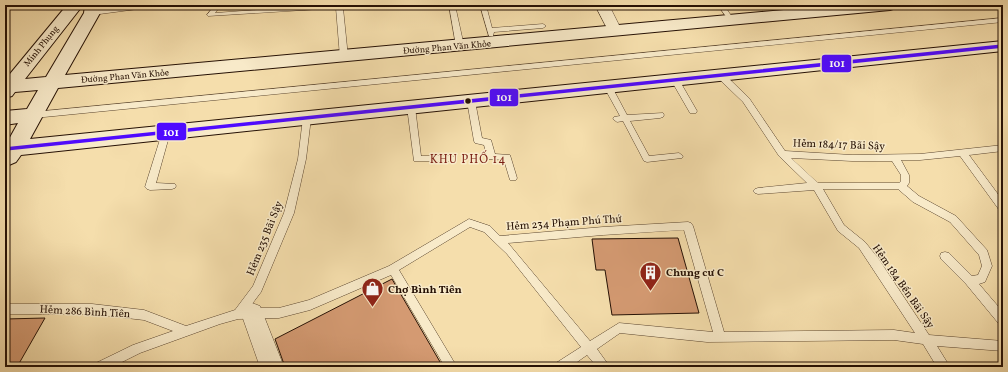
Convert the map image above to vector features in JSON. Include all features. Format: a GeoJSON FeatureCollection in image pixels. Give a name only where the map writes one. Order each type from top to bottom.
{"type":"FeatureCollection","features":[{"type":"Feature","properties":{"kind":"street"},"geometry":{"type":"LineString","coordinates":[[602,5],[615,31]]}},
{"type":"Feature","properties":{"kind":"street","name":"Đường Phan Văn Khỏe"},"geometry":{"type":"LineString","coordinates":[[6,89],[52,83],[460,46],[491,36],[615,31],[881,5]]}},
{"type":"Feature","properties":{"kind":"street","name":"Minh Phụng"},"geometry":{"type":"LineString","coordinates":[[6,89],[73,7]]}},
{"type":"Feature","properties":{"kind":"street"},"geometry":{"type":"LineString","coordinates":[[8,154],[34,115],[92,9]]}},
{"type":"Feature","properties":{"kind":"street"},"geometry":{"type":"LineString","coordinates":[[8,154],[166,133],[1003,46]]}},
{"type":"Feature","properties":{"kind":"street"},"geometry":{"type":"LineString","coordinates":[[5,118],[34,115]]}},
{"type":"Feature","properties":{"kind":"street"},"geometry":{"type":"LineString","coordinates":[[245,314],[272,367]]}},
{"type":"Feature","properties":{"kind":"lane"},"geometry":{"type":"LineString","coordinates":[[92,9],[153,5]]}},
{"type":"Feature","properties":{"kind":"lane"},"geometry":{"type":"LineString","coordinates":[[218,5],[210,16],[339,5],[356,5]]}},
{"type":"Feature","properties":{"kind":"lane"},"geometry":{"type":"LineString","coordinates":[[339,5],[344,57]]}},
{"type":"Feature","properties":{"kind":"lane"},"geometry":{"type":"LineString","coordinates":[[452,5],[460,46]]}},
{"type":"Feature","properties":{"kind":"lane"},"geometry":{"type":"LineString","coordinates":[[483,5],[491,36],[543,26]]}},
{"type":"Feature","properties":{"kind":"lane"},"geometry":{"type":"LineString","coordinates":[[721,5],[731,20]]}},
{"type":"Feature","properties":{"kind":"lane"},"geometry":{"type":"LineString","coordinates":[[34,115],[1003,20]]}},
{"type":"Feature","properties":{"kind":"lane","name":"Hẻm 184 Bến Bãi Sậy"},"geometry":{"type":"LineString","coordinates":[[720,75],[746,100],[782,154],[816,186],[841,228],[862,246],[874,261],[928,340],[944,367]]}},
{"type":"Feature","properties":{"kind":"lane"},"geometry":{"type":"LineString","coordinates":[[675,80],[694,111]]}},
{"type":"Feature","properties":{"kind":"lane"},"geometry":{"type":"LineString","coordinates":[[608,87],[621,119],[647,159],[679,156]]}},
{"type":"Feature","properties":{"kind":"lane"},"geometry":{"type":"LineString","coordinates":[[471,101],[478,141],[488,142],[491,157],[507,157],[513,178]]}},
{"type":"Feature","properties":{"kind":"lane"},"geometry":{"type":"LineString","coordinates":[[411,107],[417,159],[452,159]]}},
{"type":"Feature","properties":{"kind":"lane"},"geometry":{"type":"LineString","coordinates":[[621,119],[660,115]]}},
{"type":"Feature","properties":{"kind":"lane","name":"Hẻm 235 Bãi Sậy"},"geometry":{"type":"LineString","coordinates":[[245,314],[289,214],[302,159],[307,118]]}},
{"type":"Feature","properties":{"kind":"lane"},"geometry":{"type":"LineString","coordinates":[[166,133],[150,187],[172,186]]}},
{"type":"Feature","properties":{"kind":"lane","name":"Hẻm 184/17 Bãi Sậy"},"geometry":{"type":"LineString","coordinates":[[782,154],[852,158],[920,157],[1003,148]]}},
{"type":"Feature","properties":{"kind":"lane"},"geometry":{"type":"LineString","coordinates":[[963,153],[1003,208]]}},
{"type":"Feature","properties":{"kind":"lane","name":"Hẻm 184/17 Bãi Sậy"},"geometry":{"type":"LineString","coordinates":[[894,157],[905,175],[905,182],[900,186]]}},
{"type":"Feature","properties":{"kind":"lane"},"geometry":{"type":"LineString","coordinates":[[758,191],[816,186],[900,186],[938,212],[953,219],[983,253],[987,266],[981,279],[970,282]]}},
{"type":"Feature","properties":{"kind":"lane","name":"Hẻm 234 Phạm Phú Thứ"},"geometry":{"type":"LineString","coordinates":[[100,367],[137,349],[186,330],[245,314],[279,313],[310,305],[393,269],[469,223],[487,229],[498,240],[603,231],[688,226],[720,336]]}},
{"type":"Feature","properties":{"kind":"lane"},"geometry":{"type":"LineString","coordinates":[[498,240],[510,251],[604,367]]}},
{"type":"Feature","properties":{"kind":"lane"},"geometry":{"type":"LineString","coordinates":[[945,256],[1003,320]]}},
{"type":"Feature","properties":{"kind":"lane"},"geometry":{"type":"LineString","coordinates":[[393,269],[451,367]]}},
{"type":"Feature","properties":{"kind":"lane","name":"Hẻm 286 Bình Tiên"},"geometry":{"type":"LineString","coordinates":[[5,309],[92,310],[144,315],[186,330]]}},
{"type":"Feature","properties":{"kind":"lane"},"geometry":{"type":"LineString","coordinates":[[560,367],[619,328],[708,337],[894,335],[928,340],[1003,346]]}},
{"type":"Feature","properties":{"kind":"path"},"geometry":{"type":"LineString","coordinates":[[5,8],[73,7]]}},
{"type":"Feature","properties":{"kind":"building","name":"Chung cư C"},"geometry":{"type":"Polygon","coordinates":[[[678,238],[699,313],[612,315],[605,270],[596,270],[592,239],[678,238]]]}},
{"type":"Feature","properties":{"kind":"building","name":"Chợ Bình Tiên"},"geometry":{"type":"Polygon","coordinates":[[[392,279],[443,367],[285,367],[275,339],[392,279]]]}},
{"type":"Feature","properties":{"kind":"building"},"geometry":{"type":"Polygon","coordinates":[[[45,318],[17,367],[5,367],[5,319],[45,318]]]}},
{"type":"Feature","properties":{"kind":"transit line","name":"101"},"geometry":{"type":"LineString","coordinates":[[5,149],[1003,46]]}},
{"type":"Feature","properties":{"kind":"place","name":"Chung cư C"},"geometry":{"type":"Point","coordinates":[650,292]}},
{"type":"Feature","properties":{"kind":"place","name":"Chợ Bình Tiên"},"geometry":{"type":"Point","coordinates":[373,308]}},
{"type":"Feature","properties":{"kind":"district","name":"KHU PHỐ 14"},"geometry":{"type":"Point","coordinates":[468,159]}}]}
